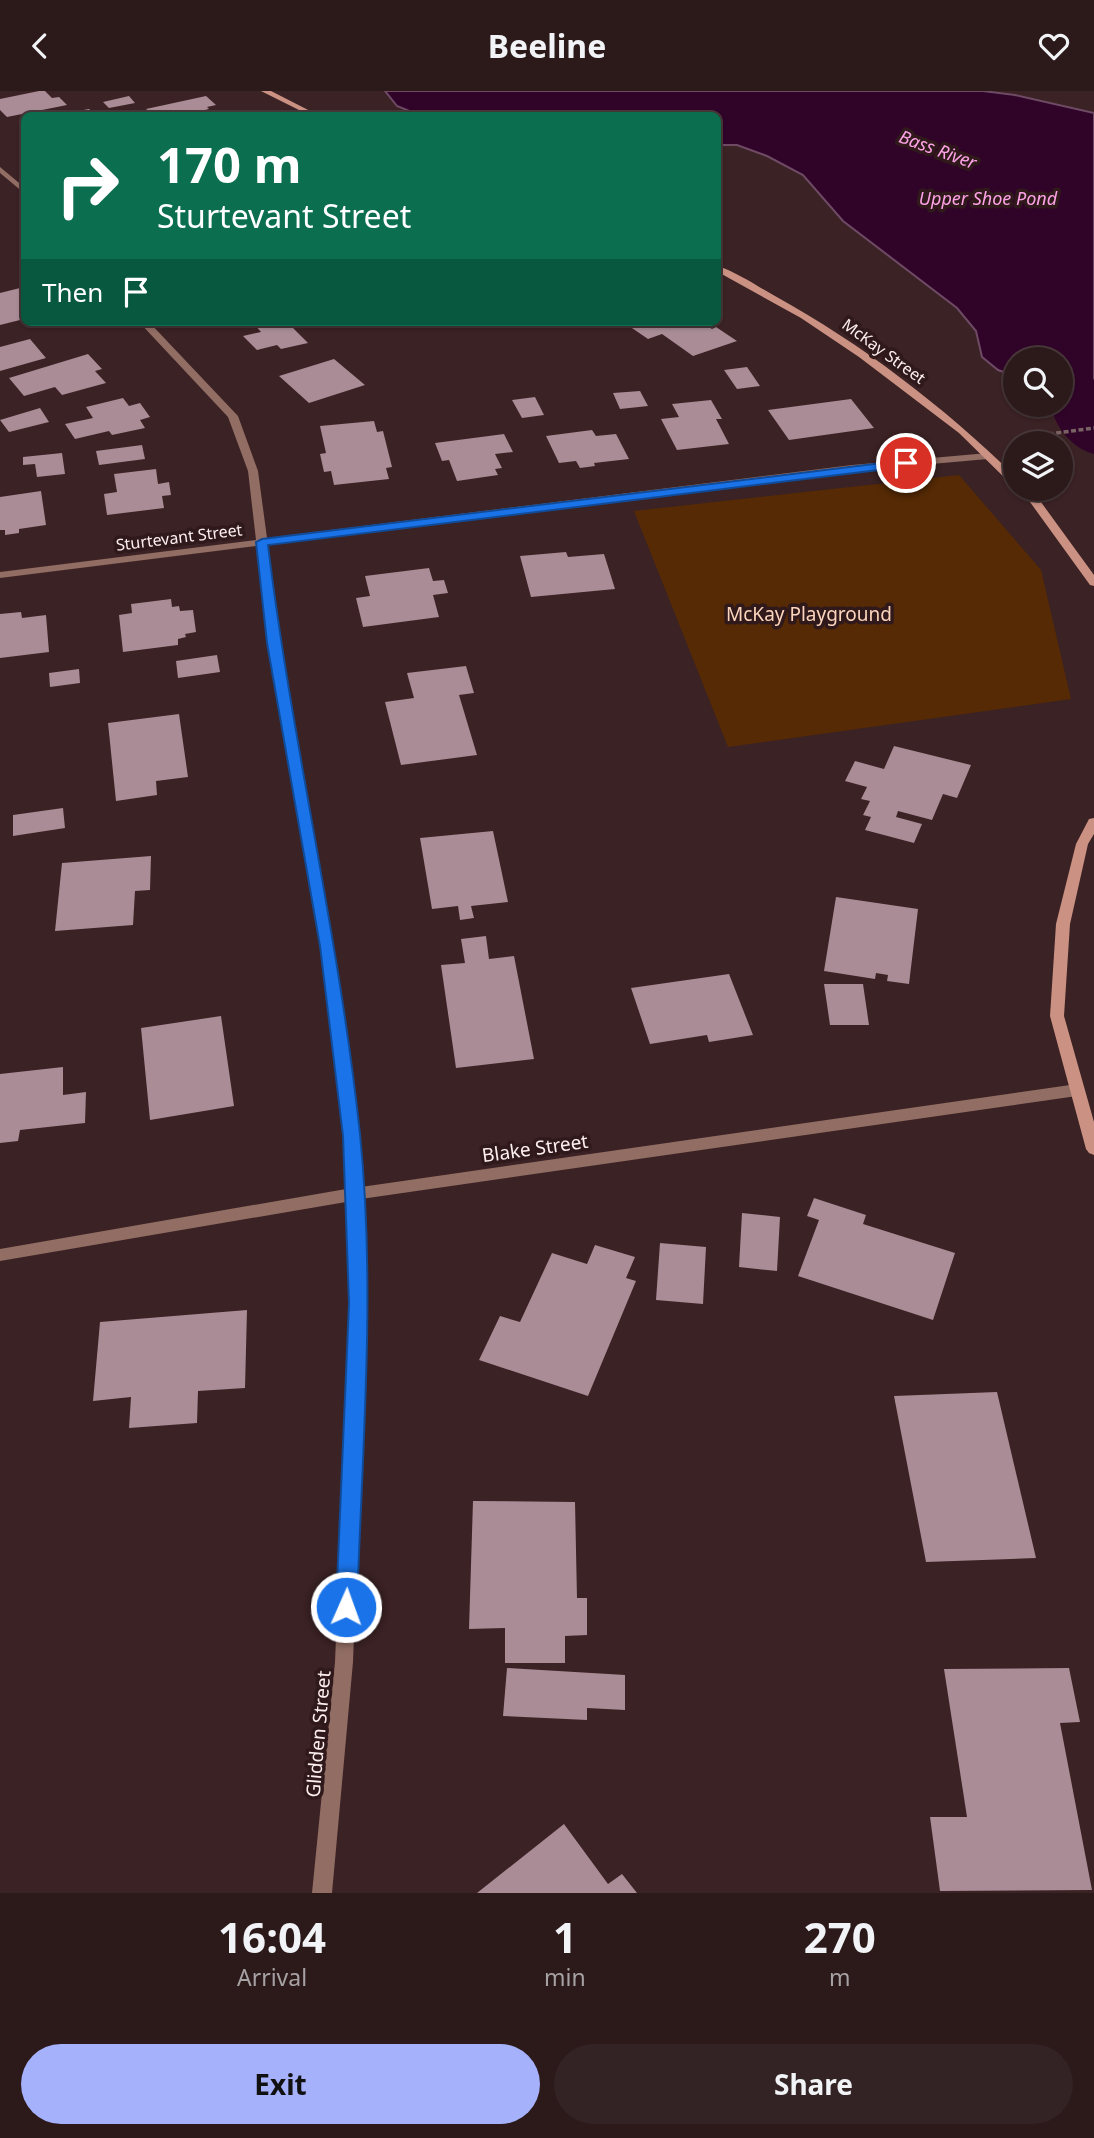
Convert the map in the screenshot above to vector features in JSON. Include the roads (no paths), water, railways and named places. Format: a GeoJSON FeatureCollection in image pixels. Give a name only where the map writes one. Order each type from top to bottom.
{"type":"FeatureCollection","features":[{"type":"Feature","properties":{"kind":"main road"},"geometry":{"type":"LineString","coordinates":[[265,91],[304,111]]}},
{"type":"Feature","properties":{"kind":"main road","name":"McKay Street"},"geometry":{"type":"LineString","coordinates":[[721,271],[803,316],[853,349],[963,431],[1003,470]]}},
{"type":"Feature","properties":{"kind":"main road"},"geometry":{"type":"LineString","coordinates":[[1035,501],[1094,583]]}},
{"type":"Feature","properties":{"kind":"main road"},"geometry":{"type":"LineString","coordinates":[[1094,822],[1082,844],[1063,924],[1058,1016],[1094,1149]]}},
{"type":"Feature","properties":{"kind":"street"},"geometry":{"type":"LineString","coordinates":[[299,112],[304,111]]}},
{"type":"Feature","properties":{"kind":"street"},"geometry":{"type":"LineString","coordinates":[[0,169],[20,181]]}},
{"type":"Feature","properties":{"kind":"street"},"geometry":{"type":"LineString","coordinates":[[0,186],[20,181]]}},
{"type":"Feature","properties":{"kind":"street","name":"Glidden Street"},"geometry":{"type":"LineString","coordinates":[[148,326],[233,416],[253,471],[274,643],[327,946],[351,1136],[358,1303],[344,1662],[322,1893]]}},
{"type":"Feature","properties":{"kind":"street","name":"Sturtevant Street"},"geometry":{"type":"LineString","coordinates":[[0,575],[838,470],[988,456]]}},
{"type":"Feature","properties":{"kind":"street","name":"Blake Street"},"geometry":{"type":"LineString","coordinates":[[0,1255],[354,1194],[1077,1090]]}},
{"type":"Feature","properties":{"kind":"water","name":"Upper Shoe Pond"},"geometry":{"type":"Polygon","coordinates":[[[385,91],[983,91],[1015,95],[1094,113],[1094,392],[1073,381],[1073,347],[1003,347],[1003,372],[998,370],[982,357],[976,331],[957,308],[843,221],[803,175],[767,156],[737,145],[721,145],[721,112],[412,112],[397,106],[385,91]]]}},
{"type":"Feature","properties":{"kind":"waterway","name":"Bass River"},"geometry":{"type":"LineString","coordinates":[[1076,383],[1072,400],[1074,415],[1094,441]]}},
{"type":"Feature","properties":{"kind":"park label","name":"McKay Playground"},"geometry":{"type":"Point","coordinates":[809,614]}}]}
